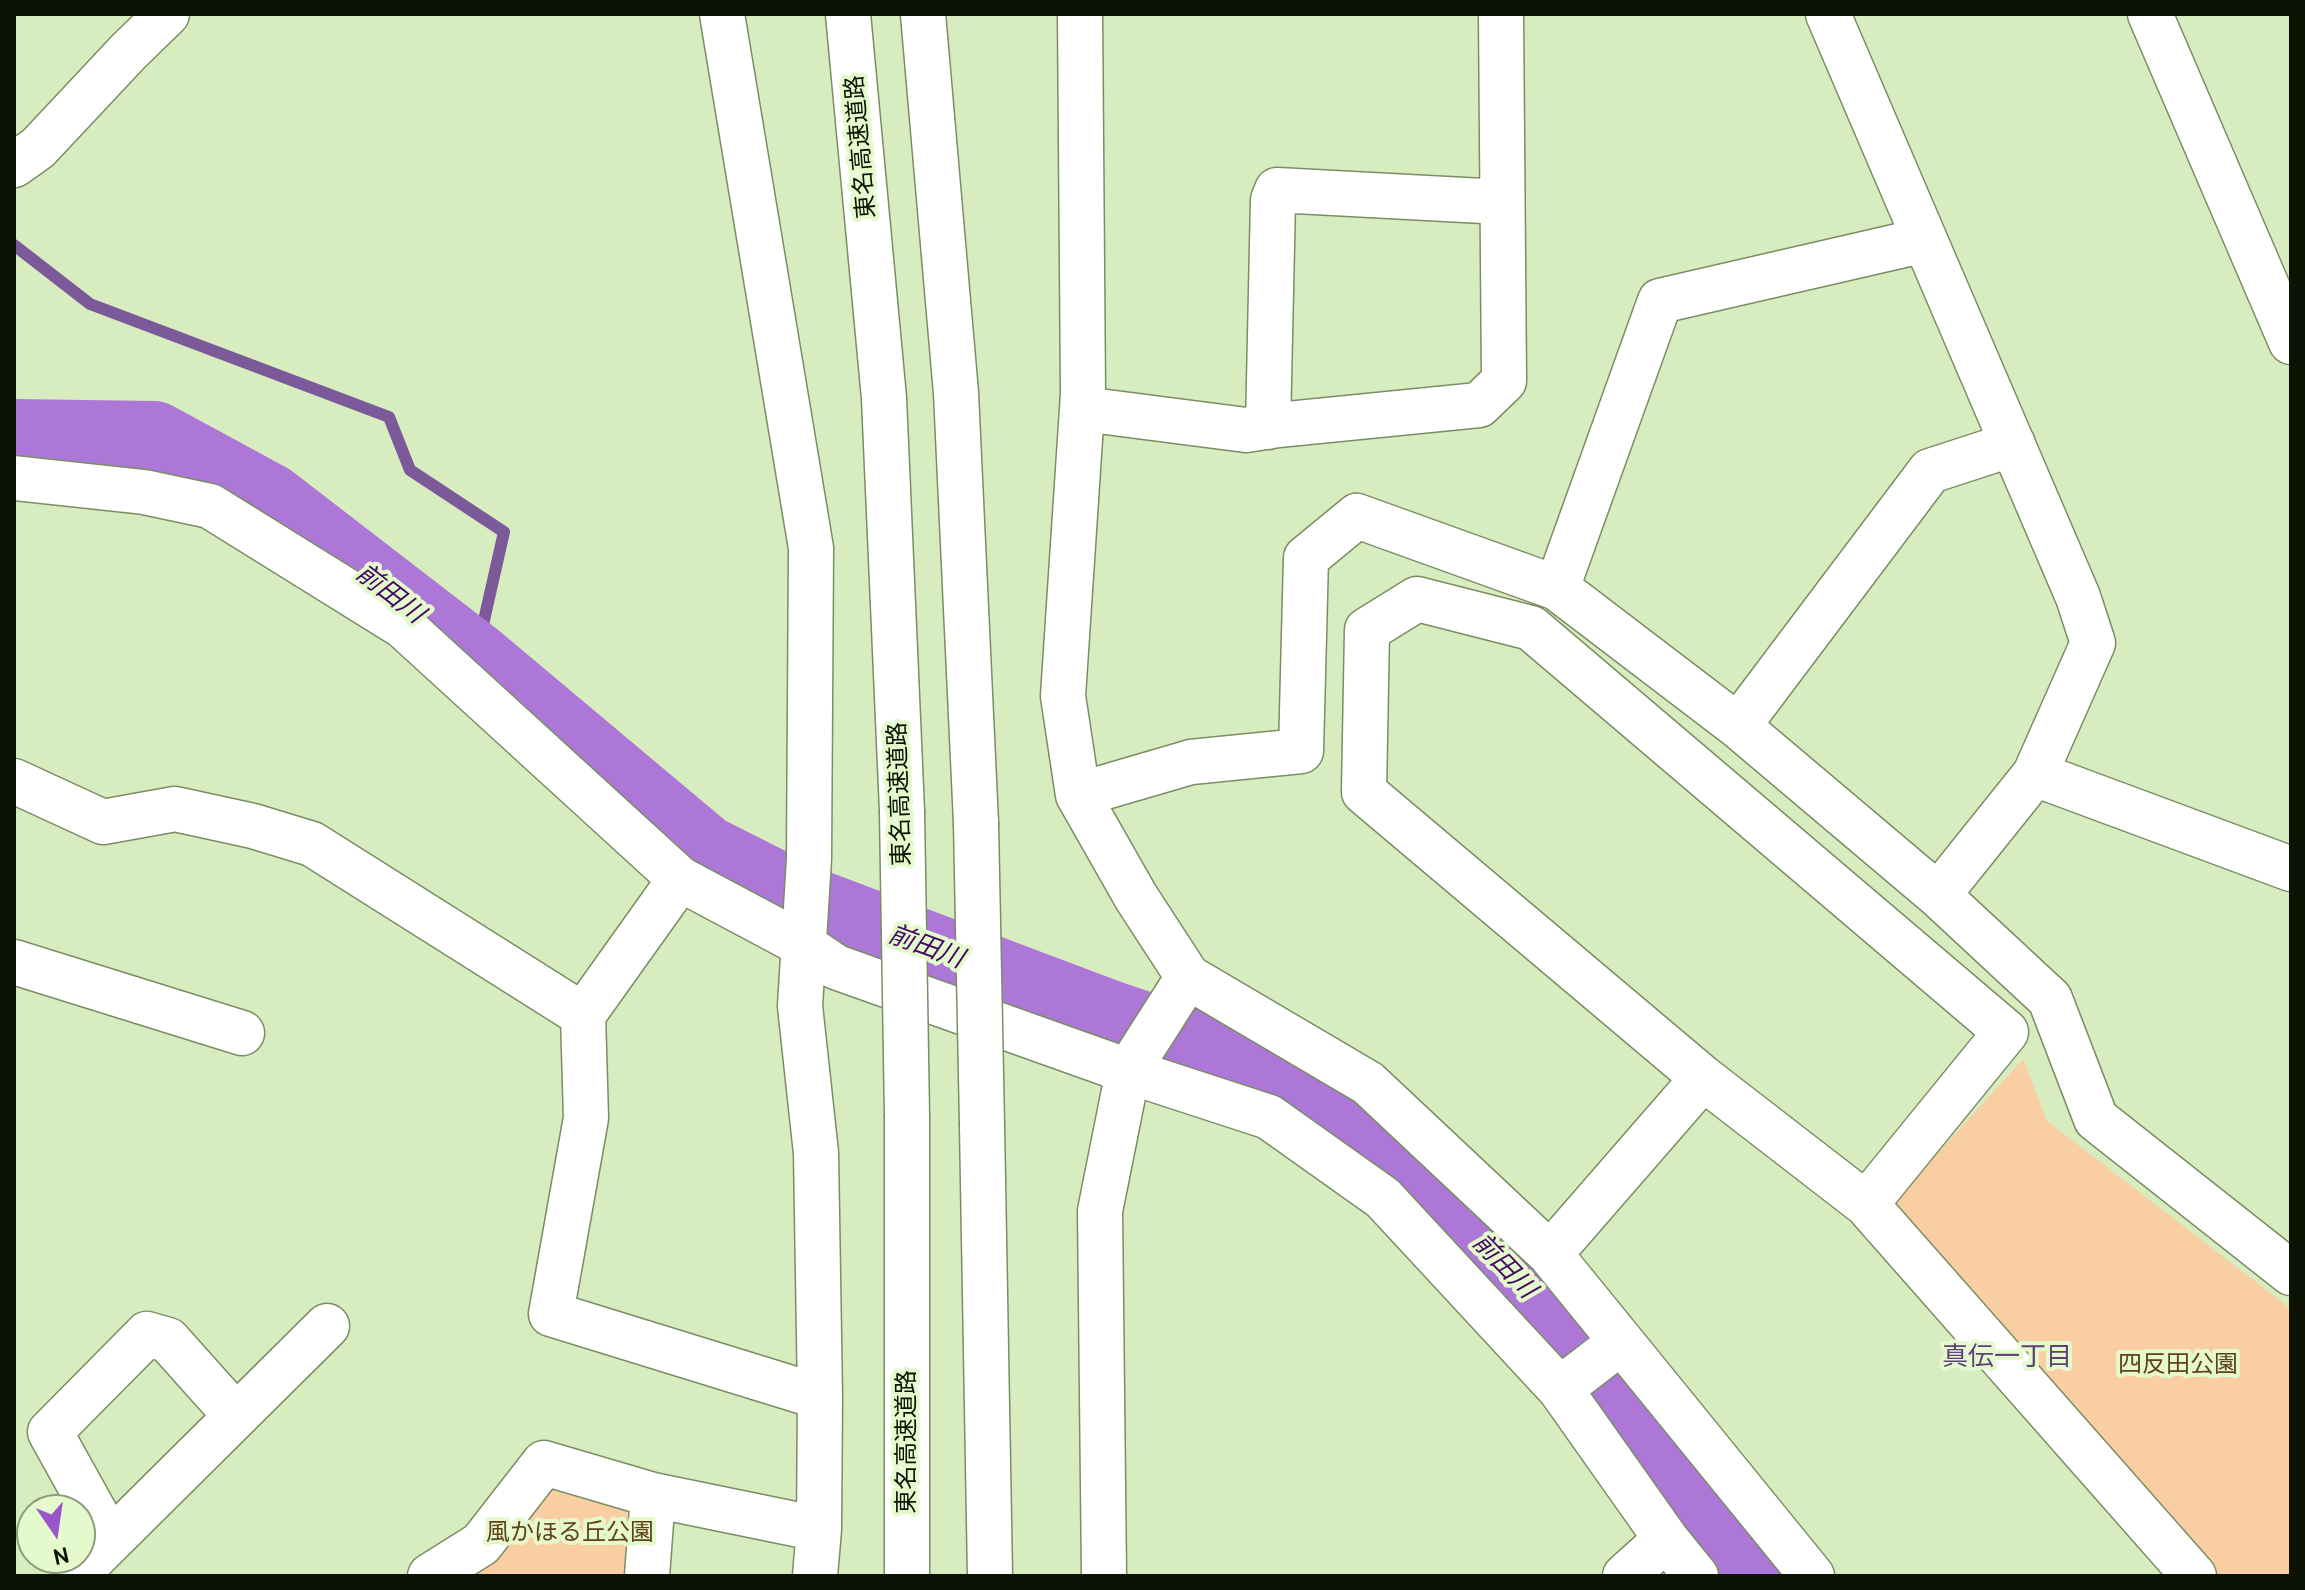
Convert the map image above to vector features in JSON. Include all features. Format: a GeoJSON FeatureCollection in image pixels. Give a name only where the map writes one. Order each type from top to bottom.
{"type":"FeatureCollection","features":[{"type":"Feature","properties":{"kind":"main road"},"geometry":{"type":"LineString","coordinates":[[14,165],[38,148],[167,14]]}},
{"type":"Feature","properties":{"kind":"main road"},"geometry":{"type":"LineString","coordinates":[[722,14],[811,548],[809,859],[800,1006],[816,1153],[820,1397],[819,1529],[815,1576]]}},
{"type":"Feature","properties":{"kind":"main road","name":"東名高速道路"},"geometry":{"type":"LineString","coordinates":[[848,14],[884,398],[902,811],[907,1117],[907,1576]]}},
{"type":"Feature","properties":{"kind":"main road"},"geometry":{"type":"LineString","coordinates":[[923,14],[956,393],[976,823],[990,1576]]}},
{"type":"Feature","properties":{"kind":"main road"},"geometry":{"type":"LineString","coordinates":[[1080,14],[1083,409],[1063,696],[1078,795],[1136,897],[1188,977],[1368,1083],[1550,1254],[1812,1576]]}},
{"type":"Feature","properties":{"kind":"main road"},"geometry":{"type":"LineString","coordinates":[[1083,409],[1246,430],[1479,405],[1504,381],[1501,14]]}},
{"type":"Feature","properties":{"kind":"main road"},"geometry":{"type":"LineString","coordinates":[[1828,14],[2078,597],[2093,643],[2035,774],[1938,895]]}},
{"type":"Feature","properties":{"kind":"main road"},"geometry":{"type":"LineString","coordinates":[[2150,14],[2291,342]]}},
{"type":"Feature","properties":{"kind":"main road"},"geometry":{"type":"LineString","coordinates":[[1268,427],[1273,200],[1277,190],[1502,202]]}},
{"type":"Feature","properties":{"kind":"main road"},"geometry":{"type":"LineString","coordinates":[[1557,588],[1660,301],[1925,240]]}},
{"type":"Feature","properties":{"kind":"main road"},"geometry":{"type":"LineString","coordinates":[[1738,726],[1930,471],[2013,444]]}},
{"type":"Feature","properties":{"kind":"main road"},"geometry":{"type":"LineString","coordinates":[[14,478],[144,492],[210,506],[403,626],[680,879],[802,944],[836,967],[1128,1071],[1269,1117],[1383,1198],[1560,1389],[1666,1539],[1696,1576]]}},
{"type":"Feature","properties":{"kind":"main road"},"geometry":{"type":"LineString","coordinates":[[1078,795],[1191,762],[1301,751],[1306,558],[1357,516],[1557,588],[1738,726],[1938,895],[2050,999],[2096,1119],[2291,1273]]}},
{"type":"Feature","properties":{"kind":"main road"},"geometry":{"type":"LineString","coordinates":[[1866,1204],[2006,1032],[1531,628],[1417,599],[1367,630],[1364,792],[1703,1078],[1866,1204],[2186,1573]]}},
{"type":"Feature","properties":{"kind":"main road"},"geometry":{"type":"LineString","coordinates":[[2035,774],[2291,869]]}},
{"type":"Feature","properties":{"kind":"main road"},"geometry":{"type":"LineString","coordinates":[[14,781],[103,822],[175,809],[253,826],[312,844],[583,1015]]}},
{"type":"Feature","properties":{"kind":"main road"},"geometry":{"type":"LineString","coordinates":[[680,879],[583,1015],[586,1118],[551,1314],[820,1397]]}},
{"type":"Feature","properties":{"kind":"main road"},"geometry":{"type":"LineString","coordinates":[[14,962],[242,1033]]}},
{"type":"Feature","properties":{"kind":"main road"},"geometry":{"type":"LineString","coordinates":[[1104,1576],[1100,1211],[1128,1071],[1188,977]]}},
{"type":"Feature","properties":{"kind":"main road"},"geometry":{"type":"LineString","coordinates":[[1550,1254],[1703,1078]]}},
{"type":"Feature","properties":{"kind":"main road"},"geometry":{"type":"LineString","coordinates":[[75,1576],[327,1326]]}},
{"type":"Feature","properties":{"kind":"main road"},"geometry":{"type":"LineString","coordinates":[[110,1540],[50,1432],[147,1334],[168,1340],[236,1416]]}},
{"type":"Feature","properties":{"kind":"main road"},"geometry":{"type":"LineString","coordinates":[[1560,1389],[1621,1342]]}},
{"type":"Feature","properties":{"kind":"main road"},"geometry":{"type":"LineString","coordinates":[[430,1576],[481,1544],[544,1463],[653,1495],[819,1529]]}},
{"type":"Feature","properties":{"kind":"main road"},"geometry":{"type":"LineString","coordinates":[[647,1576],[653,1495]]}},
{"type":"Feature","properties":{"kind":"main road"},"geometry":{"type":"LineString","coordinates":[[1625,1576],[1666,1539]]}},
{"type":"Feature","properties":{"kind":"green space","name":"四反田公園"},"geometry":{"type":"Polygon","coordinates":[[[2023,1059],[2047,1121],[2291,1309],[2291,1576],[2212,1576],[1889,1207],[2023,1059]]]}},
{"type":"Feature","properties":{"kind":"green space","name":"風かほる丘公園"},"geometry":{"type":"Polygon","coordinates":[[[549,1485],[627,1502],[629,1576],[477,1576],[549,1485]]]}},
{"type":"Feature","properties":{"kind":"waterway"},"geometry":{"type":"LineString","coordinates":[[14,245],[90,304],[389,417],[410,470],[504,532],[475,660]]}},
{"type":"Feature","properties":{"kind":"waterway","name":"前田川"},"geometry":{"type":"LineString","coordinates":[[14,437],[154,439],[270,502],[475,660],[705,853],[804,903],[1109,1018],[1260,1069],[1398,1157],[1561,1325],[1755,1576]]}},
{"type":"Feature","properties":{"kind":"district","name":"真伝一丁目"},"geometry":{"type":"Point","coordinates":[2007,1357]}}]}
